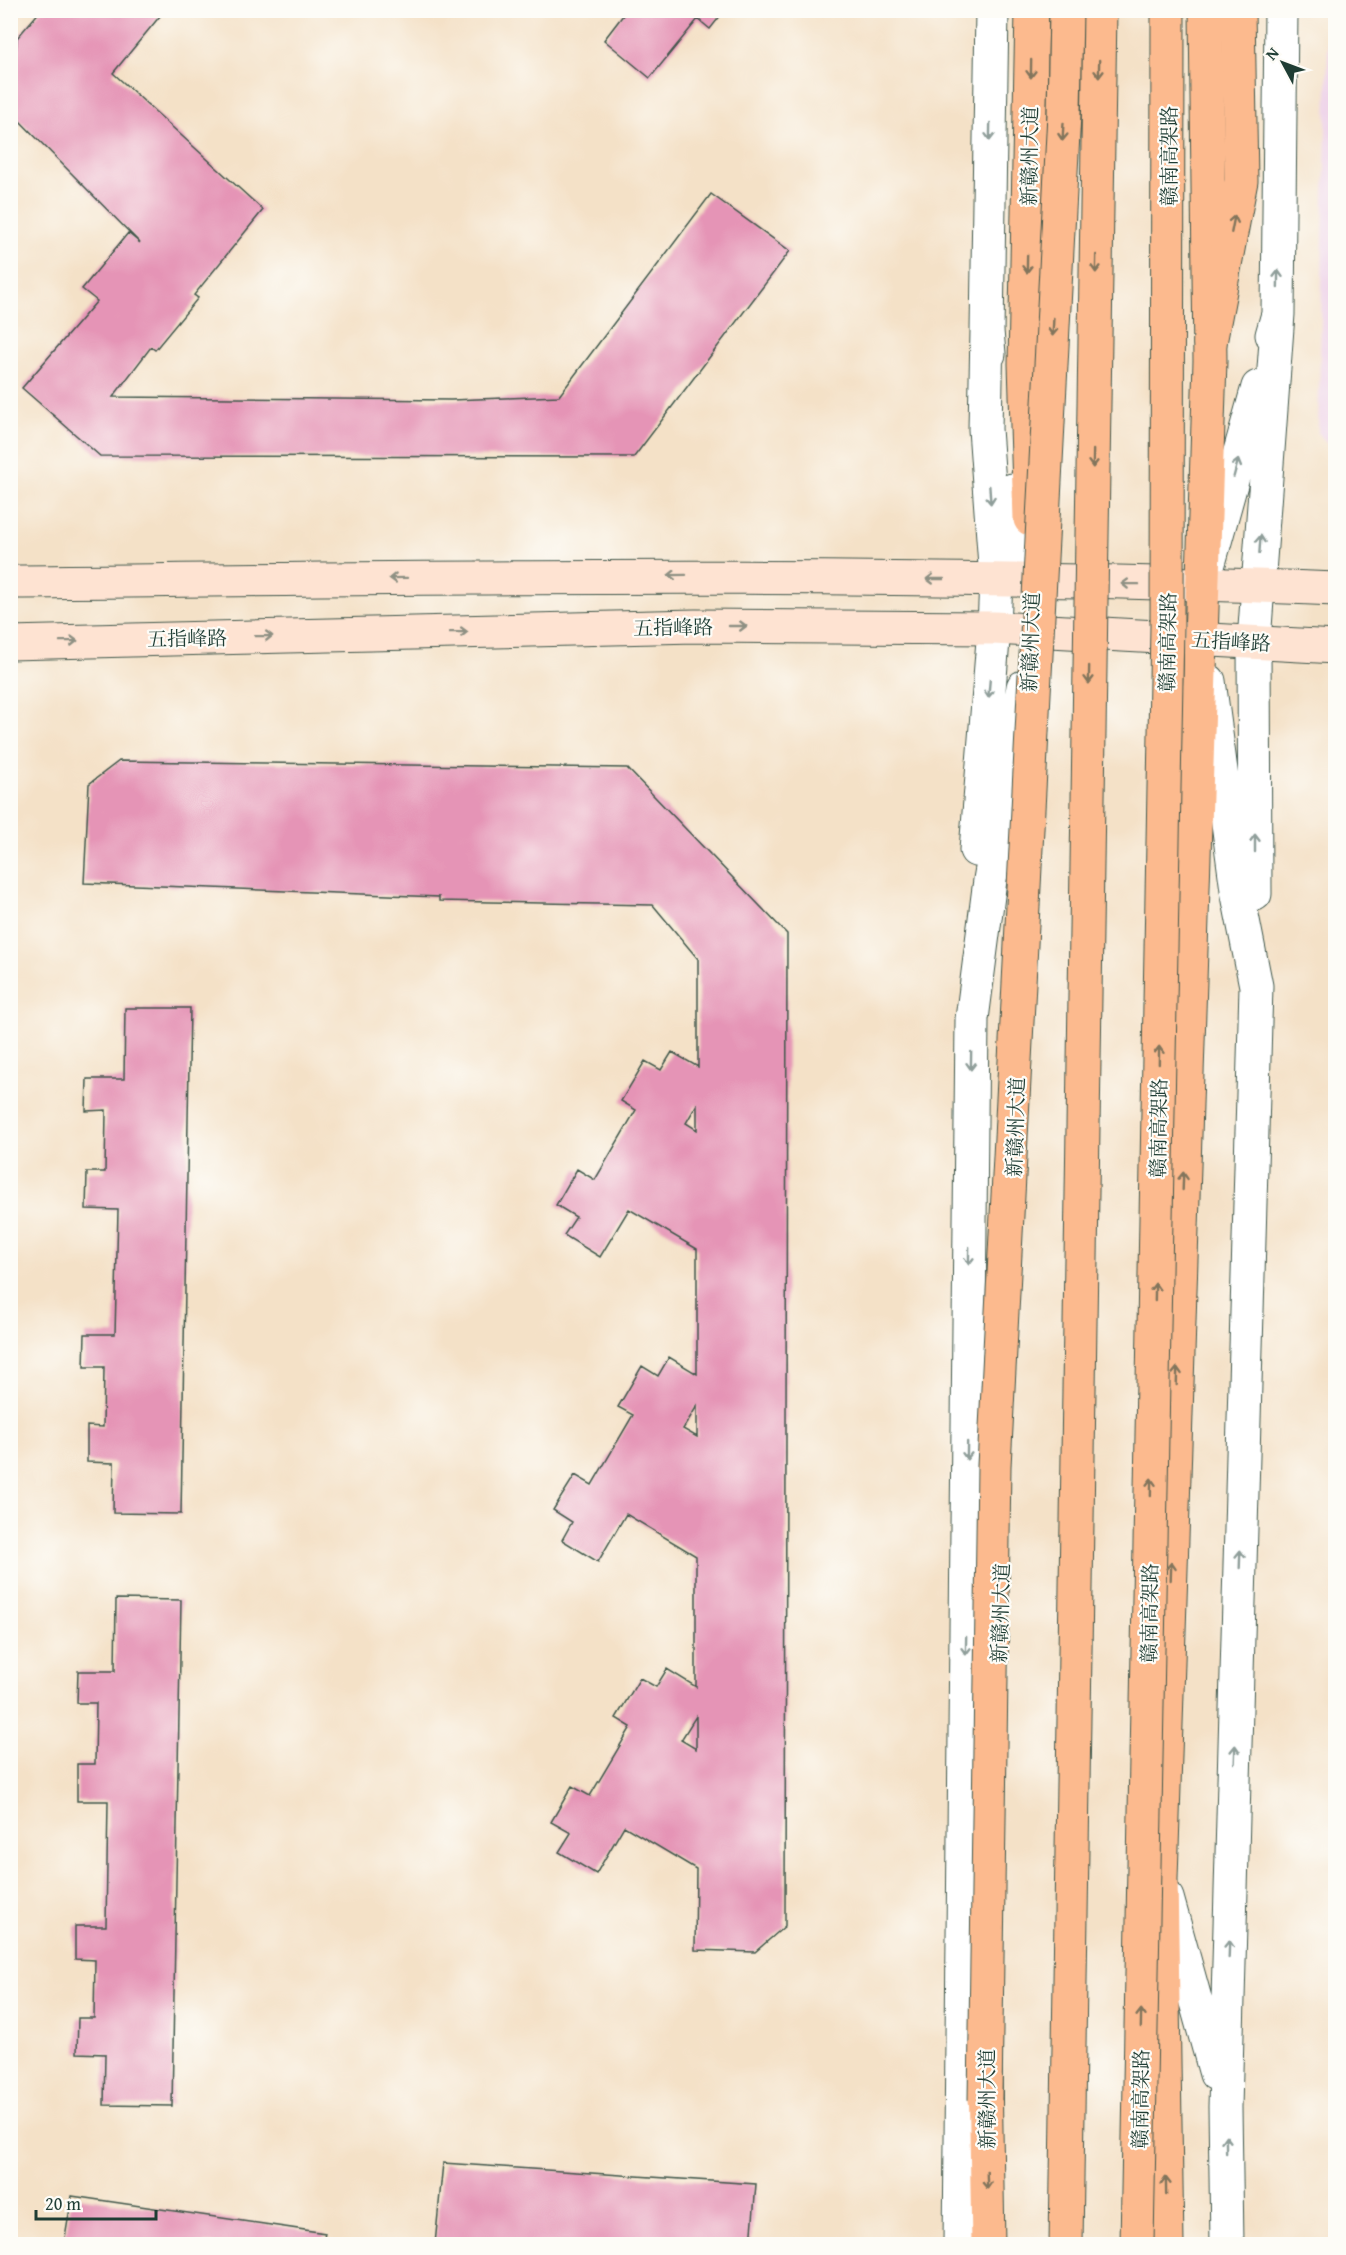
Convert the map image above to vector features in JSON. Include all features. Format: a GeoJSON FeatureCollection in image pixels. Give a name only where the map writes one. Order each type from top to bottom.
{"type":"FeatureCollection","features":[{"type":"Feature","properties":{"kind":"main road","name":"新赣州大道"},"geometry":{"type":"LineString","coordinates":[[988,2244],[985,2100],[1020,955],[1021,833],[1033,630],[1025,364],[1032,10]]}},
{"type":"Feature","properties":{"kind":"main road"},"geometry":{"type":"LineString","coordinates":[[985,2100],[994,1466],[1064,114],[1066,10]]}},
{"type":"Feature","properties":{"kind":"main road"},"geometry":{"type":"LineString","coordinates":[[1066,2244],[1100,10]]}},
{"type":"Feature","properties":{"kind":"main road","name":"赣南高架路"},"geometry":{"type":"LineString","coordinates":[[1137,2244],[1167,638],[1168,10]]}},
{"type":"Feature","properties":{"kind":"main road"},"geometry":{"type":"LineString","coordinates":[[1167,2244],[1161,1879],[1203,639],[1210,343],[1206,10]]}},
{"type":"Feature","properties":{"kind":"main road"},"geometry":{"type":"LineString","coordinates":[[1210,343],[1241,181],[1238,10]]}},
{"type":"Feature","properties":{"kind":"main road"},"geometry":{"type":"LineString","coordinates":[[10,582],[684,575],[996,579],[1032,582],[1335,589]]}},
{"type":"Feature","properties":{"kind":"main road","name":"五指峰路"},"geometry":{"type":"LineString","coordinates":[[10,643],[695,626],[994,628],[1335,647]]}},
{"type":"Feature","properties":{"kind":"street"},"geometry":{"type":"LineString","coordinates":[[960,2244],[975,855],[996,579],[985,429],[992,10]]}},
{"type":"Feature","properties":{"kind":"street"},"geometry":{"type":"LineString","coordinates":[[1227,2244],[1225,2107],[1256,986],[1254,641],[1278,314],[1281,10]]}},
{"type":"Feature","properties":{"kind":"street"},"geometry":{"type":"LineString","coordinates":[[1203,585],[1278,314]]}},
{"type":"Feature","properties":{"kind":"street"},"geometry":{"type":"LineString","coordinates":[[987,331],[996,414],[1032,582]]}},
{"type":"Feature","properties":{"kind":"street"},"geometry":{"type":"LineString","coordinates":[[972,1019],[990,880],[1033,630]]}},
{"type":"Feature","properties":{"kind":"street"},"geometry":{"type":"LineString","coordinates":[[1203,639],[1237,890],[1256,986]]}},
{"type":"Feature","properties":{"kind":"street"},"geometry":{"type":"LineString","coordinates":[[1161,1879],[1225,2107]]}},
{"type":"Feature","properties":{"kind":"shaded area"},"geometry":{"type":"Polygon","coordinates":[[[1335,10],[1335,453],[1318,433],[1329,11],[1335,10]]]}},
{"type":"Feature","properties":{"kind":"building"},"geometry":{"type":"Polygon","coordinates":[[[41,10],[165,10],[113,73],[263,210],[194,295],[198,298],[155,350],[151,347],[113,397],[451,400],[559,396],[711,194],[790,251],[634,457],[100,456],[22,388],[97,301],[82,289],[128,233],[140,243],[12,113],[17,38],[41,10]]]}},
{"type":"Feature","properties":{"kind":"building"},"geometry":{"type":"Polygon","coordinates":[[[627,10],[725,10],[710,29],[698,19],[650,78],[604,40],[627,10]]]}},
{"type":"Feature","properties":{"kind":"building"},"geometry":{"type":"Polygon","coordinates":[[[119,761],[627,768],[787,934],[785,1926],[755,1952],[695,1950],[696,1869],[624,1826],[596,1874],[559,1852],[571,1833],[551,1822],[572,1786],[590,1796],[631,1727],[616,1718],[640,1678],[656,1687],[667,1669],[696,1687],[696,1556],[626,1514],[598,1562],[562,1540],[572,1522],[553,1510],[575,1475],[592,1485],[633,1415],[618,1407],[642,1366],[658,1376],[669,1357],[697,1374],[697,1249],[629,1209],[600,1257],[564,1235],[576,1217],[556,1205],[577,1169],[595,1180],[636,1110],[621,1101],[645,1061],[661,1070],[672,1052],[698,1067],[698,959],[653,905],[439,901],[439,897],[84,883],[89,784],[119,761]],[[697,1104],[686,1123],[697,1130],[697,1104]],[[697,1406],[683,1429],[697,1437],[697,1406]],[[696,1716],[681,1740],[696,1749],[696,1716]]]}},
{"type":"Feature","properties":{"kind":"building"},"geometry":{"type":"Polygon","coordinates":[[[125,1008],[190,1008],[181,1514],[113,1513],[114,1463],[87,1462],[87,1426],[103,1427],[104,1367],[84,1367],[85,1334],[115,1334],[118,1210],[86,1209],[87,1172],[105,1172],[106,1110],[86,1111],[87,1079],[124,1079],[125,1008]]]}},
{"type":"Feature","properties":{"kind":"building"},"geometry":{"type":"Polygon","coordinates":[[[116,1599],[181,1600],[172,2106],[104,2105],[105,2054],[77,2053],[78,2018],[94,2018],[95,1960],[75,1959],[75,1926],[106,1926],[108,1801],[77,1801],[77,1764],[95,1764],[96,1703],[77,1703],[78,1671],[115,1671],[116,1599]]]}},
{"type":"Feature","properties":{"kind":"building"},"geometry":{"type":"Polygon","coordinates":[[[443,2163],[756,2184],[751,2244],[435,2244],[443,2163]]]}},
{"type":"Feature","properties":{"kind":"building"},"geometry":{"type":"Polygon","coordinates":[[[72,2196],[325,2233],[323,2244],[64,2244],[72,2196]]]}}]}
